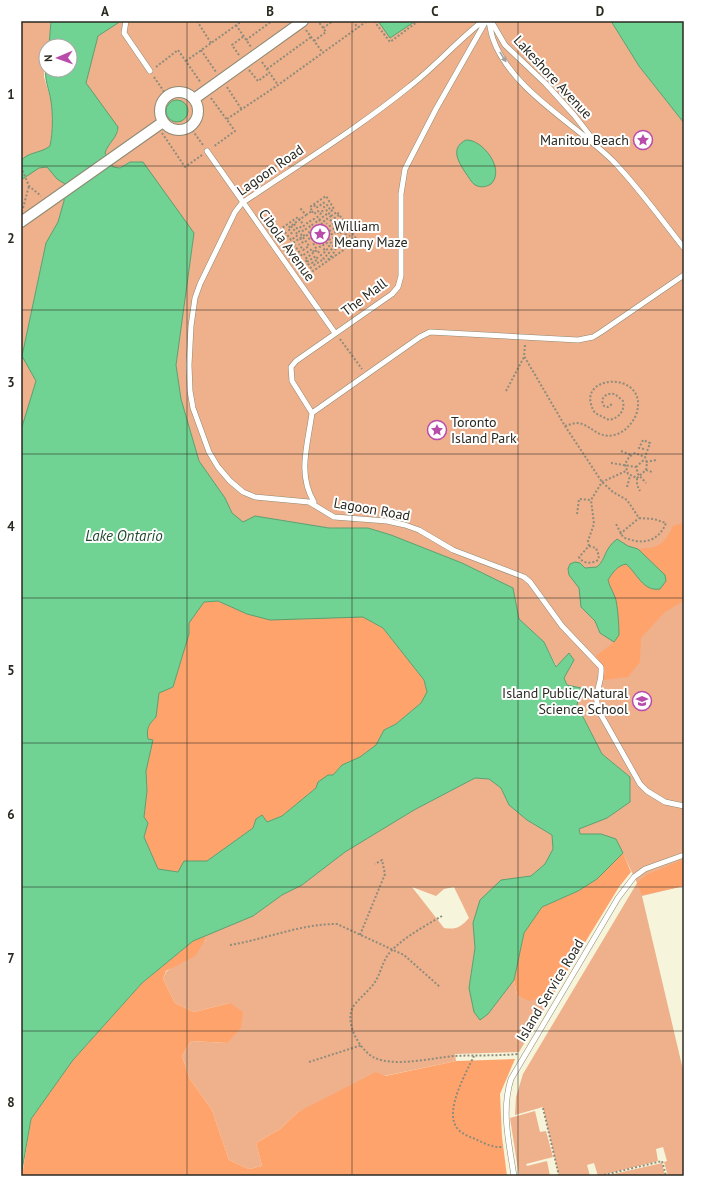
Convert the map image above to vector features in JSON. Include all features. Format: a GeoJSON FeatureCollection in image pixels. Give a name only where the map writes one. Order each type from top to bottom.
{"type":"FeatureCollection","features":[{"type":"Feature","properties":{"kind":"street"},"geometry":{"type":"LineString","coordinates":[[194,99],[302,22]]}},
{"type":"Feature","properties":{"kind":"street"},"geometry":{"type":"LineString","coordinates":[[178,91],[190,94],[198,104],[197,117],[190,127],[178,130],[160,124],[160,105],[167,96],[178,91]]}},
{"type":"Feature","properties":{"kind":"street"},"geometry":{"type":"LineString","coordinates":[[21,222],[160,124]]}},
{"type":"Feature","properties":{"kind":"lane"},"geometry":{"type":"LineString","coordinates":[[126,21],[124,33],[150,71]]}},
{"type":"Feature","properties":{"kind":"lane","name":"Lakeshore Avenue"},"geometry":{"type":"LineString","coordinates":[[487,21],[493,39],[503,57],[519,79],[538,99],[600,149]]}},
{"type":"Feature","properties":{"kind":"lane","name":"Lakeshore Avenue"},"geometry":{"type":"LineString","coordinates":[[487,21],[505,46],[551,89],[574,115],[600,149],[632,183],[684,248]]}},
{"type":"Feature","properties":{"kind":"lane","name":"Lagoon Road"},"geometry":{"type":"LineString","coordinates":[[487,21],[452,47],[412,85],[378,111],[242,203],[235,212],[212,258],[195,298],[189,365],[190,391],[193,408],[209,452],[218,467],[230,481],[243,492],[255,497],[298,499],[314,502],[326,513],[334,517],[387,521],[419,530],[454,550],[524,577],[530,582],[562,626],[600,667],[601,682],[596,692],[596,702],[600,713],[640,784],[658,799],[684,806]]}},
{"type":"Feature","properties":{"kind":"lane","name":"The Mall"},"geometry":{"type":"LineString","coordinates":[[312,413],[292,381],[290,369],[295,361],[392,294],[398,287],[401,276],[402,192],[405,169],[422,135],[487,21]]}},
{"type":"Feature","properties":{"kind":"lane","name":"Cibola Avenue"},"geometry":{"type":"LineString","coordinates":[[207,151],[242,203],[335,333]]}},
{"type":"Feature","properties":{"kind":"lane"},"geometry":{"type":"LineString","coordinates":[[314,502],[307,491],[304,471],[312,413],[420,337],[430,332],[578,340],[593,337],[684,275]]}},
{"type":"Feature","properties":{"kind":"lane","name":"Island Service Road"},"geometry":{"type":"LineString","coordinates":[[514,1176],[505,1110],[506,1094],[511,1078],[618,898],[634,877],[645,869],[684,855]]}},
{"type":"Feature","properties":{"kind":"path"},"geometry":{"type":"LineString","coordinates":[[197,21],[211,43]]}},
{"type":"Feature","properties":{"kind":"path"},"geometry":{"type":"LineString","coordinates":[[186,61],[242,21]]}},
{"type":"Feature","properties":{"kind":"path"},"geometry":{"type":"LineString","coordinates":[[246,40],[272,21]]}},
{"type":"Feature","properties":{"kind":"path"},"geometry":{"type":"LineString","coordinates":[[314,41],[326,32],[318,21]]}},
{"type":"Feature","properties":{"kind":"path"},"geometry":{"type":"LineString","coordinates":[[324,28],[333,21]]}},
{"type":"Feature","properties":{"kind":"path"},"geometry":{"type":"LineString","coordinates":[[353,21],[358,28]]}},
{"type":"Feature","properties":{"kind":"path"},"geometry":{"type":"LineString","coordinates":[[227,119],[367,21]]}},
{"type":"Feature","properties":{"kind":"path"},"geometry":{"type":"LineString","coordinates":[[374,21],[390,42],[417,22],[416,21]]}},
{"type":"Feature","properties":{"kind":"path"},"geometry":{"type":"LineString","coordinates":[[302,22],[323,53]]}},
{"type":"Feature","properties":{"kind":"path"},"geometry":{"type":"LineString","coordinates":[[232,45],[244,36]]}},
{"type":"Feature","properties":{"kind":"path"},"geometry":{"type":"LineString","coordinates":[[267,69],[311,37]]}},
{"type":"Feature","properties":{"kind":"path"},"geometry":{"type":"LineString","coordinates":[[160,124],[185,167],[235,131],[178,50],[150,71],[167,96]]}},
{"type":"Feature","properties":{"kind":"path"},"geometry":{"type":"LineString","coordinates":[[258,82],[269,73]]}},
{"type":"Feature","properties":{"kind":"path"},"geometry":{"type":"LineString","coordinates":[[190,127],[207,151]]}},
{"type":"Feature","properties":{"kind":"path"},"geometry":{"type":"LineString","coordinates":[[21,167],[29,186],[36,194],[53,200]]}},
{"type":"Feature","properties":{"kind":"path"},"geometry":{"type":"LineString","coordinates":[[22,211],[29,186]]}},
{"type":"Feature","properties":{"kind":"path"},"geometry":{"type":"LineString","coordinates":[[292,234],[288,228],[312,210],[310,207],[326,196],[334,208],[331,211],[327,205],[324,207],[333,224],[325,229],[317,216]]}},
{"type":"Feature","properties":{"kind":"path"},"geometry":{"type":"LineString","coordinates":[[314,205],[316,208],[325,202]]}},
{"type":"Feature","properties":{"kind":"path"},"geometry":{"type":"LineString","coordinates":[[300,208],[306,215]]}},
{"type":"Feature","properties":{"kind":"path"},"geometry":{"type":"LineString","coordinates":[[312,210],[314,214],[318,211],[320,214],[323,212],[321,209]]}},
{"type":"Feature","properties":{"kind":"path"},"geometry":{"type":"LineString","coordinates":[[327,224],[324,221],[337,212],[344,221],[340,222],[345,230],[339,234],[337,231],[330,235],[328,232],[338,226],[333,219],[339,215]]}},
{"type":"Feature","properties":{"kind":"path"},"geometry":{"type":"LineString","coordinates":[[319,220],[328,213]]}},
{"type":"Feature","properties":{"kind":"path"},"geometry":{"type":"LineString","coordinates":[[291,226],[298,235],[291,240],[282,228],[298,217],[306,229],[303,231],[299,225]]}},
{"type":"Feature","properties":{"kind":"path"},"geometry":{"type":"LineString","coordinates":[[313,224],[310,227],[307,223],[314,219],[319,225],[321,223]]}},
{"type":"Feature","properties":{"kind":"path"},"geometry":{"type":"LineString","coordinates":[[294,224],[309,246],[303,250],[299,244]]}},
{"type":"Feature","properties":{"kind":"path"},"geometry":{"type":"LineString","coordinates":[[339,229],[346,224],[353,234],[349,236]]}},
{"type":"Feature","properties":{"kind":"path"},"geometry":{"type":"LineString","coordinates":[[314,252],[312,249],[302,256],[294,243],[306,234],[310,240],[313,238],[309,232],[316,227]]}},
{"type":"Feature","properties":{"kind":"path"},"geometry":{"type":"LineString","coordinates":[[336,250],[329,240],[336,236],[338,239],[351,231]]}},
{"type":"Feature","properties":{"kind":"path"},"geometry":{"type":"LineString","coordinates":[[320,234],[324,240]]}},
{"type":"Feature","properties":{"kind":"path"},"geometry":{"type":"LineString","coordinates":[[338,244],[344,240],[348,246],[357,240],[355,237],[348,241],[344,235]]}},
{"type":"Feature","properties":{"kind":"path"},"geometry":{"type":"LineString","coordinates":[[300,238],[304,245]]}},
{"type":"Feature","properties":{"kind":"path"},"geometry":{"type":"LineString","coordinates":[[327,238],[319,244],[320,248],[327,243],[336,256]]}},
{"type":"Feature","properties":{"kind":"path"},"geometry":{"type":"LineString","coordinates":[[307,262],[316,256],[318,259],[312,263],[314,265],[324,259],[313,243],[316,241]]}},
{"type":"Feature","properties":{"kind":"path"},"geometry":{"type":"LineString","coordinates":[[317,250],[305,259],[313,271],[345,249],[342,245],[339,247],[335,241],[332,244]]}},
{"type":"Feature","properties":{"kind":"path"},"geometry":{"type":"LineString","coordinates":[[330,260],[323,250],[326,248],[332,258]]}},
{"type":"Feature","properties":{"kind":"path"},"geometry":{"type":"LineString","coordinates":[[335,333],[366,375]]}},
{"type":"Feature","properties":{"kind":"path"},"geometry":{"type":"LineString","coordinates":[[506,391],[524,356],[525,338]]}},
{"type":"Feature","properties":{"kind":"path"},"geometry":{"type":"LineString","coordinates":[[524,356],[565,426],[602,482],[612,492],[627,500],[639,518]]}},
{"type":"Feature","properties":{"kind":"path"},"geometry":{"type":"LineString","coordinates":[[565,426],[575,423],[584,425],[597,434],[605,436],[622,432],[629,426],[636,415],[637,402],[635,395],[631,389],[618,381],[611,381],[598,385],[593,390],[590,402],[595,413],[609,420],[618,417],[623,409],[623,401],[615,394],[608,394],[603,397],[602,401],[604,406],[612,404]]}},
{"type":"Feature","properties":{"kind":"path"},"geometry":{"type":"LineString","coordinates":[[631,455],[625,464],[626,471],[630,476],[637,478],[646,470],[645,459],[650,443],[643,440],[639,448],[644,449]]}},
{"type":"Feature","properties":{"kind":"path"},"geometry":{"type":"LineString","coordinates":[[621,452],[631,455],[635,453],[645,459],[656,460]]}},
{"type":"Feature","properties":{"kind":"path"},"geometry":{"type":"LineString","coordinates":[[611,463],[636,466],[645,459]]}},
{"type":"Feature","properties":{"kind":"path"},"geometry":{"type":"LineString","coordinates":[[636,466],[646,483]]}},
{"type":"Feature","properties":{"kind":"path"},"geometry":{"type":"LineString","coordinates":[[646,470],[652,472]]}},
{"type":"Feature","properties":{"kind":"path"},"geometry":{"type":"LineString","coordinates":[[589,546],[588,540],[594,524],[591,500],[602,482],[626,471]]}},
{"type":"Feature","properties":{"kind":"path"},"geometry":{"type":"LineString","coordinates":[[627,487],[630,476]]}},
{"type":"Feature","properties":{"kind":"path"},"geometry":{"type":"LineString","coordinates":[[637,478],[636,485],[640,491]]}},
{"type":"Feature","properties":{"kind":"path"},"geometry":{"type":"LineString","coordinates":[[577,514],[580,499],[591,500]]}},
{"type":"Feature","properties":{"kind":"path"},"geometry":{"type":"LineString","coordinates":[[616,524],[620,534],[629,540],[645,542],[658,535],[666,523],[654,519],[639,518],[620,534]]}},
{"type":"Feature","properties":{"kind":"path"},"geometry":{"type":"LineString","coordinates":[[589,546],[596,548],[599,556],[598,560],[589,563],[585,562],[579,557],[580,554],[589,546]]}},
{"type":"Feature","properties":{"kind":"path"},"geometry":{"type":"LineString","coordinates":[[360,935],[385,874],[382,860],[375,864]]}},
{"type":"Feature","properties":{"kind":"path"},"geometry":{"type":"LineString","coordinates":[[442,916],[402,941],[384,960],[372,988],[353,1007],[350,1020],[353,1033],[375,1058],[394,1062],[526,1054]]}},
{"type":"Feature","properties":{"kind":"path"},"geometry":{"type":"LineString","coordinates":[[230,945],[283,932],[326,924],[338,924],[391,951],[404,955],[440,987]]}},
{"type":"Feature","properties":{"kind":"path"},"geometry":{"type":"LineString","coordinates":[[309,1062],[362,1045]]}},
{"type":"Feature","properties":{"kind":"path"},"geometry":{"type":"LineString","coordinates":[[474,1056],[454,1100],[453,1115],[456,1128],[463,1134],[486,1144],[499,1147],[509,1146]]}},
{"type":"Feature","properties":{"kind":"path"},"geometry":{"type":"LineString","coordinates":[[542,1108],[558,1176]]}},
{"type":"Feature","properties":{"kind":"path"},"geometry":{"type":"LineString","coordinates":[[600,1176],[662,1161],[666,1176]]}},
{"type":"Feature","properties":{"kind":"shaded area"},"geometry":{"type":"Polygon","coordinates":[[[21,21],[51,21],[50,38],[38,38],[38,78],[44,78],[51,100],[53,124],[50,146],[57,179],[65,183],[64,201],[58,222],[46,243],[22,355],[36,381],[22,430],[21,21]]]}},
{"type":"Feature","properties":{"kind":"shaded area","name":"Toronto Island Park"},"geometry":{"type":"Polygon","coordinates":[[[121,21],[611,21],[639,66],[684,123],[684,886],[642,896],[684,1074],[684,1176],[668,1176],[664,1162],[667,1161],[663,1147],[656,1149],[658,1161],[598,1176],[594,1163],[587,1165],[590,1176],[559,1176],[543,1107],[515,1115],[516,1097],[523,1074],[637,883],[616,839],[601,834],[580,834],[579,829],[607,818],[630,802],[630,777],[602,754],[564,678],[574,660],[569,653],[557,667],[544,642],[519,619],[513,588],[462,563],[391,535],[368,528],[329,528],[255,516],[243,523],[232,513],[225,498],[199,461],[181,399],[176,365],[194,233],[130,162],[119,168],[113,167],[105,153],[118,130],[86,83],[98,36],[121,21]]]}},
{"type":"Feature","properties":{"kind":"shaded area"},"geometry":{"type":"Polygon","coordinates":[[[684,518],[684,605],[682,602],[665,612],[641,638],[640,662],[628,677],[603,680],[605,670],[596,656],[614,642],[615,599],[610,591],[608,579],[620,565],[626,564],[649,588],[660,589],[665,575],[638,549],[651,548],[660,544],[667,537],[673,526],[682,523],[684,518]]]}},
{"type":"Feature","properties":{"kind":"shaded area"},"geometry":{"type":"Polygon","coordinates":[[[218,601],[247,614],[363,617],[383,628],[424,680],[427,692],[421,703],[396,724],[384,730],[376,745],[360,757],[342,765],[333,775],[318,782],[316,788],[282,816],[267,822],[262,815],[256,819],[253,828],[207,861],[184,861],[178,872],[158,869],[144,837],[148,823],[144,817],[147,791],[146,771],[153,740],[148,739],[148,729],[156,717],[159,692],[173,687],[189,634],[189,623],[204,602],[218,601]]]}},
{"type":"Feature","properties":{"kind":"shaded area"},"geometry":{"type":"Polygon","coordinates":[[[475,778],[489,779],[501,788],[509,805],[527,820],[552,835],[553,849],[545,864],[531,876],[501,880],[473,923],[475,948],[469,988],[488,1014],[514,980],[517,995],[546,996],[562,980],[519,1052],[455,1054],[456,1061],[384,1076],[298,1112],[280,1129],[256,1143],[262,1166],[249,1169],[229,1160],[212,1110],[190,1079],[182,1056],[191,1041],[227,1043],[230,1003],[194,1012],[175,1003],[163,979],[166,972],[206,940],[204,936],[253,916],[282,895],[302,885],[345,852],[414,810],[475,778]],[[412,887],[444,928],[452,929],[458,927],[469,918],[454,887],[444,889],[436,896],[412,887]]]}},
{"type":"Feature","properties":{"kind":"shaded area"},"geometry":{"type":"Polygon","coordinates":[[[623,853],[631,872],[619,887],[562,980],[546,996],[529,1001],[517,995],[514,980],[524,933],[542,907],[578,891],[597,879],[623,853]]]}},
{"type":"Feature","properties":{"kind":"shaded area"},"geometry":{"type":"Polygon","coordinates":[[[684,859],[684,886],[642,895],[637,883],[646,875],[684,859]]]}},
{"type":"Feature","properties":{"kind":"shaded area"},"geometry":{"type":"Polygon","coordinates":[[[204,936],[206,939],[195,956],[166,971],[163,979],[175,1003],[194,1012],[230,1003],[243,1012],[241,1028],[227,1043],[191,1041],[182,1056],[190,1079],[212,1110],[229,1160],[249,1169],[262,1166],[256,1143],[280,1129],[298,1112],[376,1072],[385,1076],[456,1061],[515,1059],[500,1094],[502,1137],[507,1176],[22,1176],[31,1119],[73,1060],[142,983],[193,941],[204,936]]]}},
{"type":"Feature","properties":{"kind":"shaded area"},"geometry":{"type":"Polygon","coordinates":[[[535,1111],[540,1132],[546,1131],[553,1157],[526,1164],[527,1166],[547,1161],[550,1176],[519,1176],[510,1118],[535,1111]]]}},
{"type":"Feature","properties":{"kind":"shaded area"},"geometry":{"type":"Polygon","coordinates":[[[662,1163],[665,1176],[605,1176],[662,1163]]]}},
{"type":"Feature","properties":{"kind":"water","name":"Lake Ontario"},"geometry":{"type":"Polygon","coordinates":[[[51,21],[121,21],[98,36],[86,83],[118,127],[118,131],[105,153],[113,167],[120,168],[130,162],[143,162],[194,233],[176,365],[181,399],[199,461],[225,498],[232,513],[243,522],[255,516],[329,528],[368,528],[391,535],[462,563],[513,588],[519,619],[544,642],[556,667],[569,653],[574,660],[564,678],[567,685],[581,688],[577,705],[602,754],[630,777],[630,802],[607,818],[579,829],[580,834],[601,834],[616,839],[623,853],[597,879],[578,891],[542,907],[524,933],[514,980],[488,1014],[480,1020],[474,1012],[469,988],[475,948],[473,923],[480,900],[501,880],[531,876],[545,864],[553,849],[552,835],[527,820],[509,805],[501,788],[489,779],[475,778],[414,810],[345,852],[302,885],[282,895],[253,916],[193,941],[142,983],[73,1060],[31,1119],[21,1176],[21,430],[36,381],[22,356],[46,243],[58,222],[64,201],[65,184],[57,179],[47,167],[39,168],[21,180],[21,161],[27,156],[50,146],[52,112],[46,78],[78,78],[78,38],[50,38],[51,21]],[[218,601],[204,602],[189,623],[189,634],[173,687],[159,693],[156,717],[150,724],[147,732],[148,739],[153,740],[146,771],[147,791],[144,817],[148,823],[144,837],[158,869],[178,872],[184,861],[207,861],[253,828],[256,819],[262,815],[267,822],[282,816],[316,788],[318,782],[328,775],[333,775],[342,765],[360,757],[376,745],[384,730],[396,724],[421,703],[427,692],[424,680],[383,628],[363,617],[270,620],[247,614],[218,601]]]}},
{"type":"Feature","properties":{"kind":"water"},"geometry":{"type":"Polygon","coordinates":[[[378,21],[413,21],[414,22],[390,38],[378,21]]]}},
{"type":"Feature","properties":{"kind":"water"},"geometry":{"type":"Polygon","coordinates":[[[611,21],[684,21],[684,123],[639,66],[611,21]]]}},
{"type":"Feature","properties":{"kind":"water"},"geometry":{"type":"Polygon","coordinates":[[[177,100],[185,103],[188,111],[185,119],[177,122],[169,119],[166,111],[169,103],[177,100]]]}},
{"type":"Feature","properties":{"kind":"water"},"geometry":{"type":"Polygon","coordinates":[[[466,140],[479,144],[494,163],[496,171],[495,178],[491,184],[481,187],[475,185],[460,163],[457,155],[458,147],[466,140]]]}},
{"type":"Feature","properties":{"kind":"water"},"geometry":{"type":"Polygon","coordinates":[[[617,539],[628,546],[638,549],[665,575],[666,581],[660,589],[649,588],[626,564],[620,566],[614,572],[608,580],[616,600],[618,613],[619,635],[614,642],[600,633],[595,621],[581,607],[579,588],[569,575],[568,569],[570,564],[575,562],[580,563],[585,568],[597,567],[609,547],[617,539]]]}},
{"type":"Feature","properties":{"kind":"place","name":"Manitou Beach"},"geometry":{"type":"Point","coordinates":[643,140]}},
{"type":"Feature","properties":{"kind":"place","name":"William Meany Maze"},"geometry":{"type":"Point","coordinates":[320,234]}},
{"type":"Feature","properties":{"kind":"place","name":"Toronto Island Park"},"geometry":{"type":"Point","coordinates":[437,430]}},
{"type":"Feature","properties":{"kind":"place","name":"Island Public/Natural Science School"},"geometry":{"type":"Point","coordinates":[642,701]}}]}
